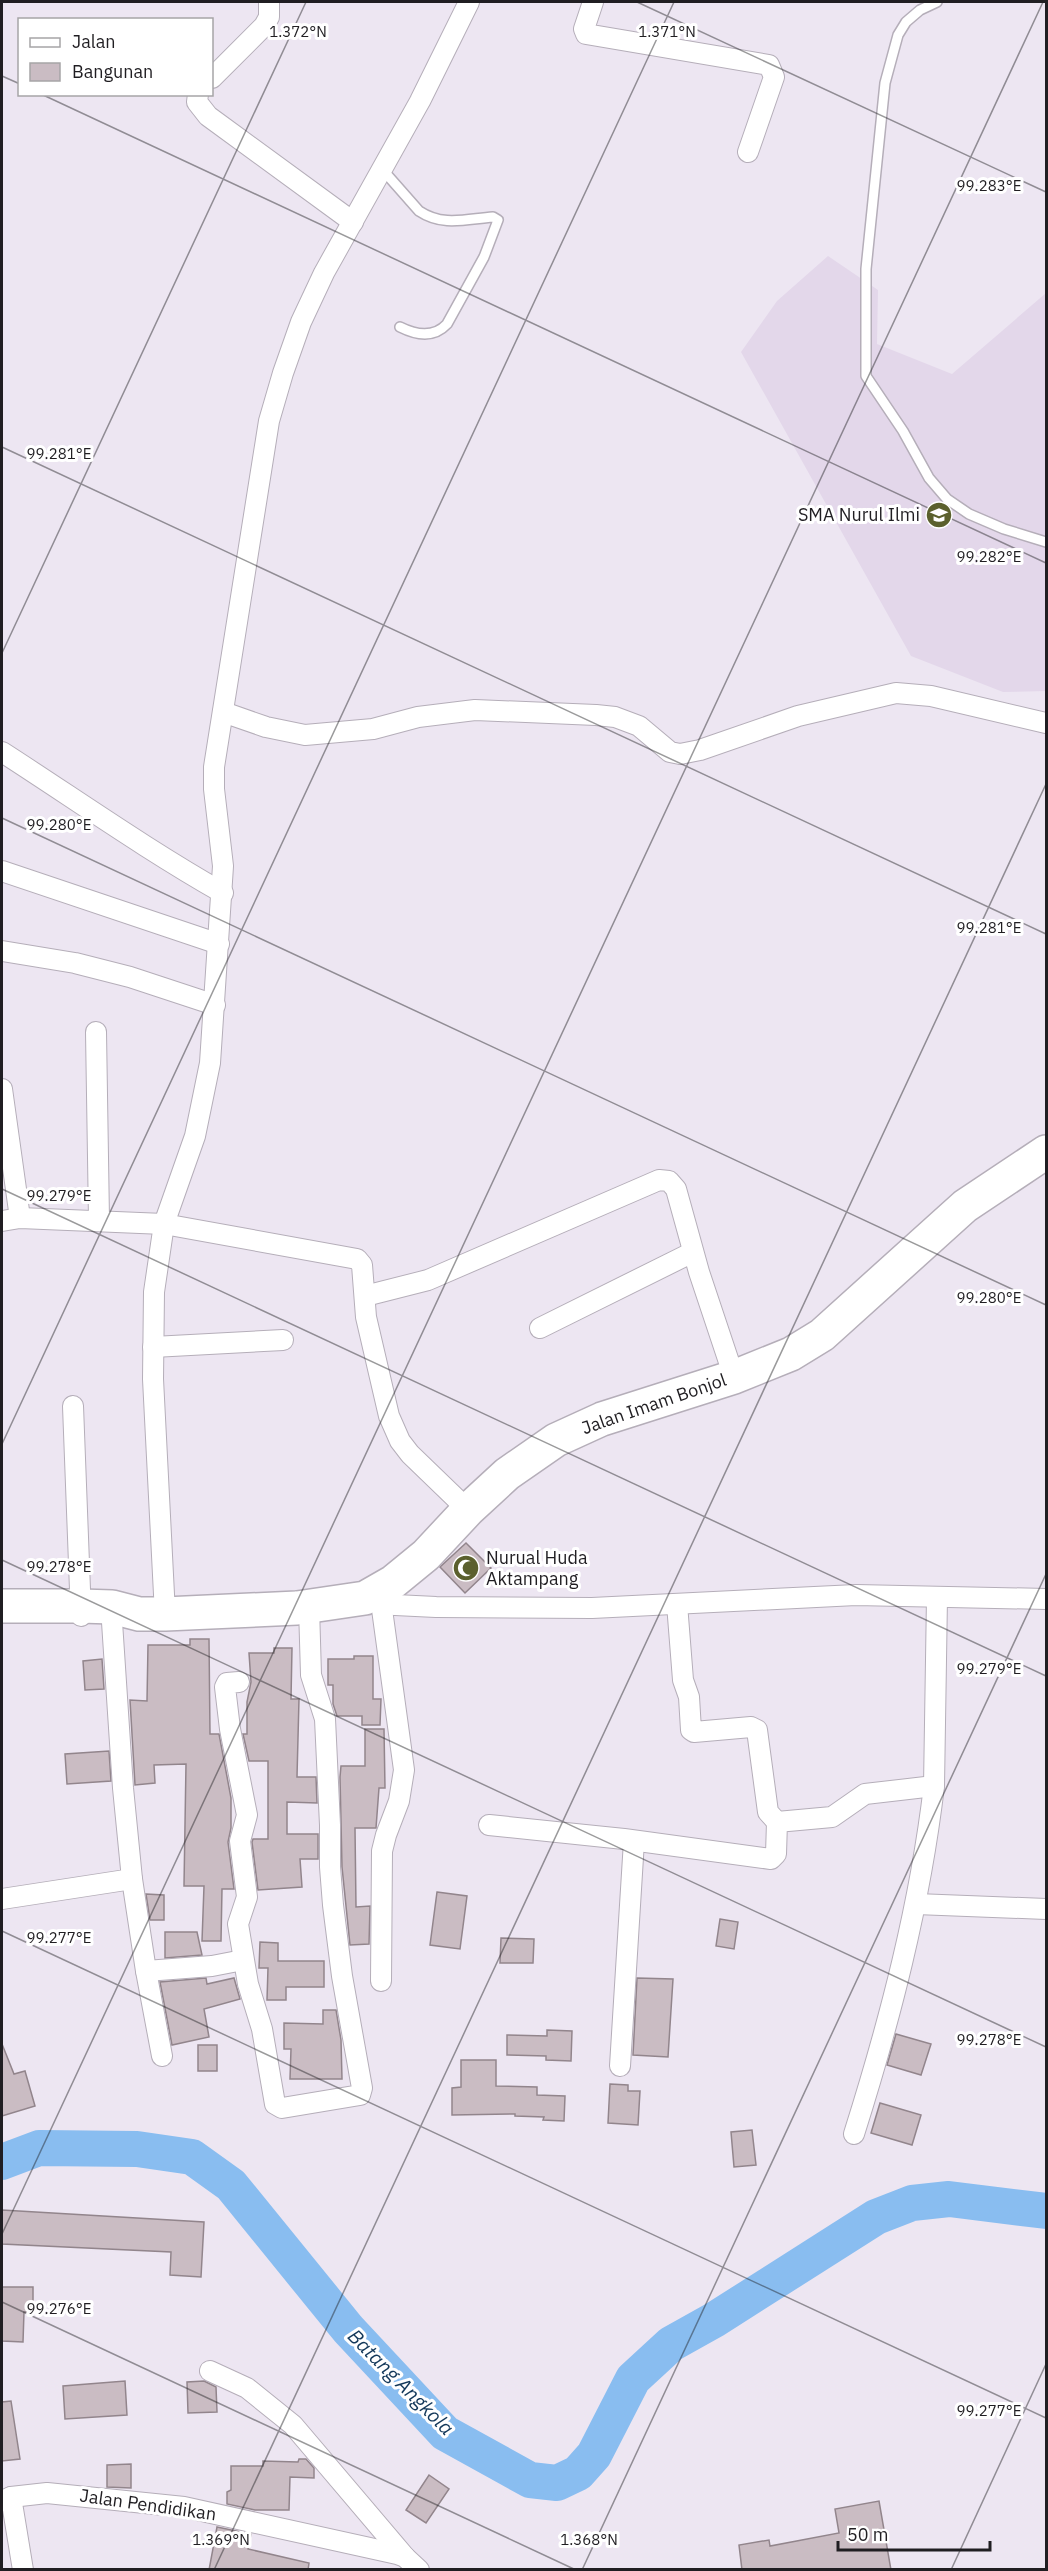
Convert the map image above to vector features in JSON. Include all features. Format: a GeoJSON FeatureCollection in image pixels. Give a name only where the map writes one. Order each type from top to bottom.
{"type":"FeatureCollection","features":[{"type":"Feature","properties":{"kind":"highway","name":"Jalan Imam Bonjol"},"geometry":{"type":"LineString","coordinates":[[2,1623],[115,1614],[309,1607],[373,1600],[426,1555],[468,1510],[507,1474],[556,1440],[602,1419],[734,1377],[791,1354],[822,1335],[965,1206],[1047,1152]]}},
{"type":"Feature","properties":{"kind":"highway","name":"Jalan Imam Bonjol"},"geometry":{"type":"LineString","coordinates":[[2,1606],[115,1614]]}},
{"type":"Feature","properties":{"kind":"street"},"geometry":{"type":"LineString","coordinates":[[213,77],[264,26],[269,17],[269,2]]}},
{"type":"Feature","properties":{"kind":"street"},"geometry":{"type":"LineString","coordinates":[[115,1614],[153,1347],[154,1292],[164,1224],[195,1136],[210,1063],[223,893],[223,866],[214,789],[214,767],[269,421],[301,321],[420,101],[469,2]]}},
{"type":"Feature","properties":{"kind":"street"},"geometry":{"type":"LineString","coordinates":[[593,2],[584,29],[586,34],[769,65],[774,77],[748,152]]}},
{"type":"Feature","properties":{"kind":"street"},"geometry":{"type":"LineString","coordinates":[[198,96],[197,102],[208,116],[353,222]]}},
{"type":"Feature","properties":{"kind":"street"},"geometry":{"type":"LineString","coordinates":[[223,712],[275,729],[305,735],[373,729],[418,717],[475,710],[596,715],[615,717],[639,726],[670,752],[680,754],[700,750],[798,716],[896,693],[931,696],[1047,723]]}},
{"type":"Feature","properties":{"kind":"street"},"geometry":{"type":"LineString","coordinates":[[2,752],[177,867],[223,893]]}},
{"type":"Feature","properties":{"kind":"street"},"geometry":{"type":"LineString","coordinates":[[2,871],[219,944]]}},
{"type":"Feature","properties":{"kind":"street"},"geometry":{"type":"LineString","coordinates":[[2,951],[75,963],[130,977],[215,1005]]}},
{"type":"Feature","properties":{"kind":"street"},"geometry":{"type":"LineString","coordinates":[[96,1032],[99,1220]]}},
{"type":"Feature","properties":{"kind":"street"},"geometry":{"type":"LineString","coordinates":[[2,1089],[11,1220],[99,1220],[164,1224],[354,1257],[362,1265],[366,1317],[389,1416],[400,1441],[410,1454],[468,1510]]}},
{"type":"Feature","properties":{"kind":"street"},"geometry":{"type":"LineString","coordinates":[[365,1296],[428,1280],[659,1180],[669,1181],[676,1189],[693,1251],[734,1377]]}},
{"type":"Feature","properties":{"kind":"street"},"geometry":{"type":"LineString","coordinates":[[540,1328],[693,1251]]}},
{"type":"Feature","properties":{"kind":"street"},"geometry":{"type":"LineString","coordinates":[[153,1347],[283,1340]]}},
{"type":"Feature","properties":{"kind":"street"},"geometry":{"type":"LineString","coordinates":[[73,1406],[115,1614],[123,1788],[132,1879],[162,2056]]}},
{"type":"Feature","properties":{"kind":"street"},"geometry":{"type":"LineString","coordinates":[[381,1981],[382,1851],[399,1801],[404,1770],[373,1600],[436,1607],[544,1607],[677,1604],[856,1595],[1047,1599]]}},
{"type":"Feature","properties":{"kind":"street"},"geometry":{"type":"LineString","coordinates":[[854,2134],[881,2050],[916,1904],[934,1786],[937,1597]]}},
{"type":"Feature","properties":{"kind":"street"},"geometry":{"type":"LineString","coordinates":[[489,1825],[771,1859],[776,1854],[777,1822],[768,1812],[757,1730],[751,1727],[694,1732],[691,1730],[689,1697],[682,1680],[677,1604]]}},
{"type":"Feature","properties":{"kind":"street"},"geometry":{"type":"LineString","coordinates":[[239,1682],[227,1683],[225,1687],[226,1709],[247,1815],[240,1841],[247,1897],[238,1924],[243,1960],[262,2030],[276,2106],[282,2108],[362,2094],[355,2040],[342,1976],[332,1896],[325,1719],[311,1675],[309,1607]]}},
{"type":"Feature","properties":{"kind":"street"},"geometry":{"type":"LineString","coordinates":[[777,1822],[832,1816],[865,1794],[934,1786]]}},
{"type":"Feature","properties":{"kind":"street"},"geometry":{"type":"LineString","coordinates":[[620,2066],[634,1841]]}},
{"type":"Feature","properties":{"kind":"street"},"geometry":{"type":"LineString","coordinates":[[2,1899],[132,1879]]}},
{"type":"Feature","properties":{"kind":"street"},"geometry":{"type":"LineString","coordinates":[[916,1904],[1047,1909]]}},
{"type":"Feature","properties":{"kind":"street"},"geometry":{"type":"LineString","coordinates":[[146,1971],[212,1966],[243,1960]]}},
{"type":"Feature","properties":{"kind":"street"},"geometry":{"type":"LineString","coordinates":[[210,2371],[247,2388],[293,2425],[412,2563]]}},
{"type":"Feature","properties":{"kind":"street","name":"Jalan Pendidikan"},"geometry":{"type":"LineString","coordinates":[[6,2499],[46,2493],[184,2507],[412,2563]]}},
{"type":"Feature","properties":{"kind":"street"},"geometry":{"type":"LineString","coordinates":[[6,2499],[23,2570]]}},
{"type":"Feature","properties":{"kind":"lane"},"geometry":{"type":"LineString","coordinates":[[937,2],[921,10],[906,22],[898,35],[885,83],[866,269],[866,376],[903,431],[929,478],[947,500],[969,514],[1004,529],[1047,542]]}},
{"type":"Feature","properties":{"kind":"lane"},"geometry":{"type":"LineString","coordinates":[[382,169],[413,205],[426,216],[445,222],[493,217],[498,220],[484,256],[447,324],[441,330],[429,334],[416,333],[400,327]]}},
{"type":"Feature","properties":{"kind":"shaded area","name":"SMA Nurul Ilmi"},"geometry":{"type":"Polygon","coordinates":[[[828,256],[878,290],[877,344],[952,374],[1046,293],[1046,691],[1003,692],[911,656],[741,352],[777,301],[828,256]]]}},
{"type":"Feature","properties":{"kind":"building","name":"Nurual Huda Aktampang"},"geometry":{"type":"Polygon","coordinates":[[[466,1543],[491,1568],[465,1593],[440,1567],[466,1543]]]}},
{"type":"Feature","properties":{"kind":"building"},"geometry":{"type":"Polygon","coordinates":[[[190,1639],[209,1639],[210,1734],[219,1734],[231,1798],[231,1828],[228,1842],[234,1889],[222,1889],[221,1941],[202,1941],[204,1886],[184,1886],[186,1764],[154,1765],[155,1783],[135,1785],[130,1700],[147,1701],[148,1645],[190,1645],[190,1639]]]}},
{"type":"Feature","properties":{"kind":"building"},"geometry":{"type":"Polygon","coordinates":[[[274,1648],[292,1648],[291,1699],[299,1699],[297,1777],[316,1777],[317,1803],[287,1802],[287,1834],[318,1834],[318,1859],[300,1859],[302,1887],[258,1890],[252,1842],[253,1839],[268,1839],[268,1761],[249,1761],[243,1734],[247,1734],[247,1702],[251,1682],[249,1653],[274,1653],[274,1648]]]}},
{"type":"Feature","properties":{"kind":"building"},"geometry":{"type":"Polygon","coordinates":[[[354,1656],[373,1656],[373,1699],[381,1699],[380,1725],[362,1725],[362,1716],[337,1716],[333,1704],[333,1685],[328,1685],[328,1659],[354,1659],[354,1656]]]}},
{"type":"Feature","properties":{"kind":"building"},"geometry":{"type":"Polygon","coordinates":[[[102,1659],[104,1689],[85,1690],[83,1661],[102,1659]]]}},
{"type":"Feature","properties":{"kind":"building"},"geometry":{"type":"Polygon","coordinates":[[[365,1729],[384,1729],[385,1788],[379,1788],[376,1828],[355,1828],[356,1907],[370,1906],[369,1944],[350,1945],[342,1867],[340,1777],[341,1766],[365,1766],[365,1729]]]}},
{"type":"Feature","properties":{"kind":"building"},"geometry":{"type":"Polygon","coordinates":[[[109,1751],[111,1781],[67,1784],[65,1754],[109,1751]]]}},
{"type":"Feature","properties":{"kind":"building"},"geometry":{"type":"Polygon","coordinates":[[[437,1892],[467,1896],[460,1949],[430,1945],[437,1892]]]}},
{"type":"Feature","properties":{"kind":"building"},"geometry":{"type":"Polygon","coordinates":[[[146,1894],[164,1895],[164,1920],[150,1920],[146,1894]]]}},
{"type":"Feature","properties":{"kind":"building"},"geometry":{"type":"Polygon","coordinates":[[[720,1919],[738,1922],[734,1949],[716,1946],[720,1919]]]}},
{"type":"Feature","properties":{"kind":"building"},"geometry":{"type":"Polygon","coordinates":[[[165,1932],[197,1932],[202,1955],[165,1958],[165,1932]]]}},
{"type":"Feature","properties":{"kind":"building"},"geometry":{"type":"Polygon","coordinates":[[[501,1938],[534,1939],[533,1963],[500,1963],[501,1938]]]}},
{"type":"Feature","properties":{"kind":"building"},"geometry":{"type":"Polygon","coordinates":[[[260,1942],[278,1943],[278,1961],[324,1961],[324,1987],[286,1987],[286,2000],[267,2000],[268,1968],[259,1968],[260,1942]]]}},
{"type":"Feature","properties":{"kind":"building"},"geometry":{"type":"Polygon","coordinates":[[[206,1978],[207,1984],[234,1978],[240,1999],[204,2009],[209,2037],[172,2045],[160,1982],[206,1978]]]}},
{"type":"Feature","properties":{"kind":"building"},"geometry":{"type":"Polygon","coordinates":[[[637,1978],[673,1979],[668,2057],[633,2055],[637,1978]]]}},
{"type":"Feature","properties":{"kind":"building"},"geometry":{"type":"Polygon","coordinates":[[[323,2010],[336,2010],[341,2040],[342,2079],[290,2079],[291,2049],[284,2049],[284,2023],[323,2024],[323,2010]]]}},
{"type":"Feature","properties":{"kind":"building"},"geometry":{"type":"Polygon","coordinates":[[[547,2030],[572,2031],[571,2061],[546,2060],[546,2056],[507,2055],[507,2035],[547,2036],[547,2030]]]}},
{"type":"Feature","properties":{"kind":"building"},"geometry":{"type":"Polygon","coordinates":[[[896,2034],[931,2044],[921,2075],[887,2065],[896,2034]]]}},
{"type":"Feature","properties":{"kind":"building"},"geometry":{"type":"Polygon","coordinates":[[[2,2044],[14,2074],[25,2071],[35,2106],[2,2116],[2,2044]]]}},
{"type":"Feature","properties":{"kind":"building"},"geometry":{"type":"Polygon","coordinates":[[[198,2045],[217,2045],[217,2071],[198,2071],[198,2045]]]}},
{"type":"Feature","properties":{"kind":"building"},"geometry":{"type":"Polygon","coordinates":[[[461,2060],[496,2060],[496,2086],[537,2087],[537,2095],[565,2096],[564,2121],[543,2120],[544,2117],[515,2116],[515,2114],[452,2115],[452,2088],[461,2087],[461,2060]]]}},
{"type":"Feature","properties":{"kind":"building"},"geometry":{"type":"Polygon","coordinates":[[[610,2084],[628,2085],[628,2091],[640,2091],[638,2125],[608,2123],[610,2084]]]}},
{"type":"Feature","properties":{"kind":"building"},"geometry":{"type":"Polygon","coordinates":[[[880,2103],[921,2115],[912,2145],[871,2133],[880,2103]]]}},
{"type":"Feature","properties":{"kind":"building"},"geometry":{"type":"Polygon","coordinates":[[[752,2130],[756,2165],[734,2167],[731,2132],[752,2130]]]}},
{"type":"Feature","properties":{"kind":"building"},"geometry":{"type":"Polygon","coordinates":[[[2,2210],[204,2222],[201,2277],[170,2275],[171,2252],[2,2244],[2,2210]]]}},
{"type":"Feature","properties":{"kind":"building"},"geometry":{"type":"Polygon","coordinates":[[[2,2287],[33,2287],[33,2312],[24,2312],[23,2342],[2,2341],[2,2287]]]}},
{"type":"Feature","properties":{"kind":"building"},"geometry":{"type":"Polygon","coordinates":[[[125,2381],[127,2415],[65,2419],[63,2386],[125,2381]]]}},
{"type":"Feature","properties":{"kind":"building"},"geometry":{"type":"Polygon","coordinates":[[[204,2381],[216,2387],[217,2412],[188,2413],[187,2382],[204,2381]]]}},
{"type":"Feature","properties":{"kind":"building"},"geometry":{"type":"Polygon","coordinates":[[[11,2401],[20,2459],[2,2461],[2,2402],[11,2401]]]}},
{"type":"Feature","properties":{"kind":"building"},"geometry":{"type":"Polygon","coordinates":[[[299,2459],[306,2459],[314,2468],[314,2478],[290,2477],[289,2510],[255,2510],[227,2504],[227,2492],[231,2490],[231,2466],[263,2466],[263,2461],[298,2462],[299,2459]]]}},
{"type":"Feature","properties":{"kind":"building"},"geometry":{"type":"Polygon","coordinates":[[[131,2464],[131,2488],[107,2487],[107,2465],[131,2464]]]}},
{"type":"Feature","properties":{"kind":"building"},"geometry":{"type":"Polygon","coordinates":[[[429,2475],[449,2489],[426,2523],[406,2510],[429,2475]]]}},
{"type":"Feature","properties":{"kind":"building"},"geometry":{"type":"Polygon","coordinates":[[[879,2501],[891,2570],[742,2570],[739,2545],[769,2540],[770,2546],[839,2533],[835,2509],[879,2501]]]}},
{"type":"Feature","properties":{"kind":"building"},"geometry":{"type":"Polygon","coordinates":[[[217,2527],[251,2534],[248,2549],[309,2563],[308,2570],[209,2570],[217,2527]]]}},
{"type":"Feature","properties":{"kind":"waterway","name":"Batang Angkola"},"geometry":{"type":"LineString","coordinates":[[2,2162],[39,2148],[137,2149],[192,2157],[231,2185],[348,2329],[445,2433],[530,2480],[557,2483],[578,2473],[594,2455],[633,2379],[671,2344],[714,2320],[876,2217],[912,2203],[949,2199],[1046,2211]]}},
{"type":"Feature","properties":{"kind":"place","name":"SMA Nurul Ilmi"},"geometry":{"type":"Point","coordinates":[939,515]}},
{"type":"Feature","properties":{"kind":"place","name":"Nurual Huda Aktampang"},"geometry":{"type":"Point","coordinates":[466,1568]}}]}
